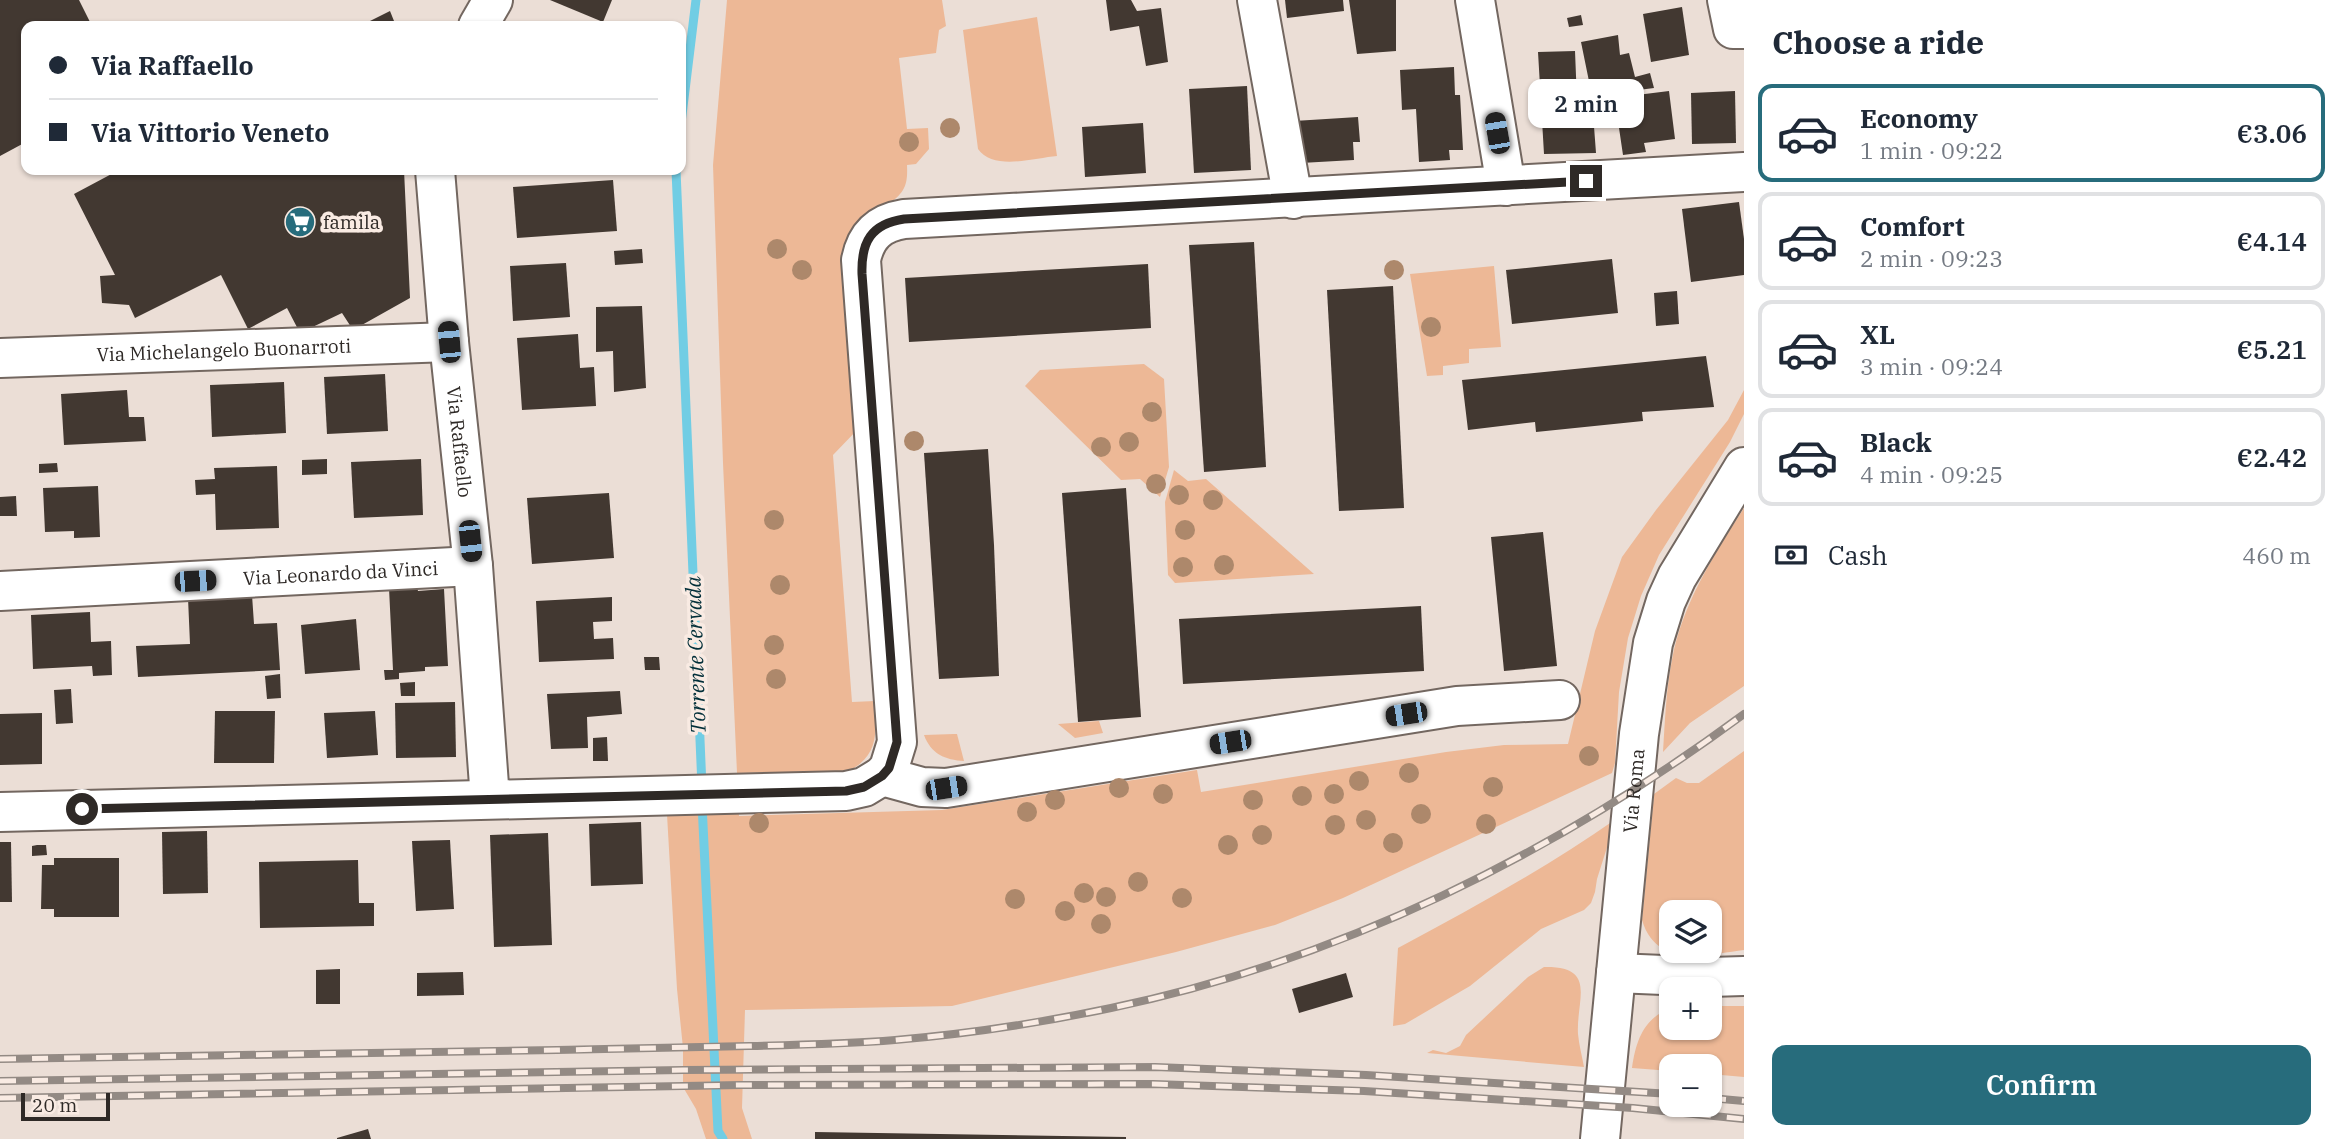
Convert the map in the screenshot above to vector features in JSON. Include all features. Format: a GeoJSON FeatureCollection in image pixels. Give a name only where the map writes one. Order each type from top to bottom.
{"type":"FeatureCollection","features":[{"type":"Feature","properties":{"kind":"street"},"geometry":{"type":"LineString","coordinates":[[481,21],[493,0]]}},
{"type":"Feature","properties":{"kind":"street"},"geometry":{"type":"LineString","coordinates":[[1258,0],[1293,199]]}},
{"type":"Feature","properties":{"kind":"street"},"geometry":{"type":"LineString","coordinates":[[1475,0],[1506,186]]}},
{"type":"Feature","properties":{"kind":"street"},"geometry":{"type":"LineString","coordinates":[[1727,0],[1733,29],[1744,29]]}},
{"type":"Feature","properties":{"kind":"street"},"geometry":{"type":"LineString","coordinates":[[0,811],[738,795],[846,791],[864,787],[882,776],[889,768],[897,742],[861,260],[867,240],[882,225],[904,219],[1744,172]]}},
{"type":"Feature","properties":{"kind":"street","name":"Via Raffaello"},"geometry":{"type":"LineString","coordinates":[[435,175],[449,342],[473,566],[490,799]]}},
{"type":"Feature","properties":{"kind":"street","name":"Via Michelangelo Buonarroti"},"geometry":{"type":"LineString","coordinates":[[0,358],[449,342]]}},
{"type":"Feature","properties":{"kind":"street","name":"Via Roma"},"geometry":{"type":"LineString","coordinates":[[1600,1139],[1640,722],[1653,643],[1676,577],[1744,467]]}},
{"type":"Feature","properties":{"kind":"street","name":"Via Leonardo da Vinci"},"geometry":{"type":"LineString","coordinates":[[0,591],[473,566]]}},
{"type":"Feature","properties":{"kind":"street"},"geometry":{"type":"LineString","coordinates":[[882,776],[922,787],[946,788],[1457,706],[1560,700]]}},
{"type":"Feature","properties":{"kind":"street"},"geometry":{"type":"LineString","coordinates":[[1616,973],[1688,977],[1744,976]]}},
{"type":"Feature","properties":{"kind":"shaded area"},"geometry":{"type":"Polygon","coordinates":[[[727,0],[942,0],[946,26],[939,30],[936,53],[899,58],[907,129],[928,128],[929,149],[916,164],[907,165],[904,189],[886,206],[859,428],[833,455],[852,702],[875,701],[875,732],[871,750],[866,758],[848,771],[737,773],[713,165],[727,0]]]}},
{"type":"Feature","properties":{"kind":"shaded area"},"geometry":{"type":"Polygon","coordinates":[[[1037,17],[1057,156],[1014,162],[993,160],[978,149],[963,30],[1037,17]]]}},
{"type":"Feature","properties":{"kind":"shaded area"},"geometry":{"type":"Polygon","coordinates":[[[1494,266],[1501,347],[1469,349],[1469,363],[1443,366],[1443,375],[1427,376],[1410,274],[1494,266]]]}},
{"type":"Feature","properties":{"kind":"shaded area"},"geometry":{"type":"Polygon","coordinates":[[[1144,364],[1164,379],[1169,467],[1160,497],[1140,479],[1121,480],[1025,386],[1040,370],[1144,364]]]}},
{"type":"Feature","properties":{"kind":"shaded area"},"geometry":{"type":"Polygon","coordinates":[[[1744,390],[1744,414],[1730,442],[1659,555],[1641,596],[1628,638],[1619,692],[1615,763],[1612,773],[1343,898],[1275,925],[1176,952],[952,1006],[745,1010],[742,1108],[752,1139],[706,1139],[696,1109],[683,1087],[683,1048],[666,797],[738,795],[739,816],[942,810],[1197,770],[1201,792],[1446,752],[1504,745],[1568,744],[1595,631],[1622,557],[1728,420],[1744,390]]]}},
{"type":"Feature","properties":{"kind":"shaded area"},"geometry":{"type":"Polygon","coordinates":[[[1174,470],[1188,481],[1206,479],[1314,574],[1175,583],[1168,575],[1165,502],[1174,470]]]}},
{"type":"Feature","properties":{"kind":"shaded area"},"geometry":{"type":"Polygon","coordinates":[[[1744,508],[1744,686],[1690,723],[1663,752],[1670,671],[1683,619],[1711,562],[1744,508]]]}},
{"type":"Feature","properties":{"kind":"shaded area"},"geometry":{"type":"Polygon","coordinates":[[[1099,721],[1103,733],[1075,738],[1058,724],[1099,721]]]}},
{"type":"Feature","properties":{"kind":"shaded area"},"geometry":{"type":"Polygon","coordinates":[[[957,734],[964,761],[940,755],[924,735],[957,734]]]}},
{"type":"Feature","properties":{"kind":"shaded area"},"geometry":{"type":"Polygon","coordinates":[[[1744,751],[1744,950],[1722,953],[1722,900],[1659,900],[1659,946],[1649,935],[1642,920],[1654,794],[1676,778],[1687,783],[1699,783],[1744,751]]]}},
{"type":"Feature","properties":{"kind":"shaded area"},"geometry":{"type":"Polygon","coordinates":[[[1616,819],[1595,892],[1591,903],[1584,910],[1541,929],[1470,986],[1405,1024],[1393,1026],[1398,948],[1536,871],[1616,819]]]}},
{"type":"Feature","properties":{"kind":"shaded area"},"geometry":{"type":"Polygon","coordinates":[[[1544,967],[1561,968],[1572,972],[1578,979],[1581,997],[1578,1034],[1584,1067],[1427,1053],[1433,1050],[1446,1053],[1460,1046],[1466,1035],[1528,977],[1544,967]]]}},
{"type":"Feature","properties":{"kind":"shaded area"},"geometry":{"type":"Polygon","coordinates":[[[1722,1006],[1744,1006],[1744,1077],[1722,1075],[1722,1054],[1659,1054],[1659,1070],[1632,1068],[1639,1039],[1659,1014],[1659,1040],[1722,1040],[1722,1006]]]}},
{"type":"Feature","properties":{"kind":"building"},"geometry":{"type":"Polygon","coordinates":[[[0,0],[79,0],[90,21],[21,21],[21,145],[0,156],[0,0]]]}},
{"type":"Feature","properties":{"kind":"building"},"geometry":{"type":"Polygon","coordinates":[[[550,0],[612,0],[603,21],[550,0]]]}},
{"type":"Feature","properties":{"kind":"building"},"geometry":{"type":"Polygon","coordinates":[[[1106,0],[1131,0],[1137,11],[1161,8],[1168,62],[1146,66],[1139,26],[1110,31],[1106,0]]]}},
{"type":"Feature","properties":{"kind":"building"},"geometry":{"type":"Polygon","coordinates":[[[1285,0],[1343,0],[1344,11],[1287,18],[1285,0]]]}},
{"type":"Feature","properties":{"kind":"building"},"geometry":{"type":"Polygon","coordinates":[[[1349,0],[1396,0],[1396,51],[1357,54],[1349,0]]]}},
{"type":"Feature","properties":{"kind":"building"},"geometry":{"type":"Polygon","coordinates":[[[1682,7],[1689,55],[1651,62],[1643,14],[1682,7]]]}},
{"type":"Feature","properties":{"kind":"building"},"geometry":{"type":"Polygon","coordinates":[[[390,11],[394,21],[370,21],[390,11]]]}},
{"type":"Feature","properties":{"kind":"building"},"geometry":{"type":"Polygon","coordinates":[[[1581,15],[1583,25],[1569,27],[1567,18],[1581,15]]]}},
{"type":"Feature","properties":{"kind":"building"},"geometry":{"type":"Polygon","coordinates":[[[1618,35],[1620,55],[1629,53],[1635,77],[1650,73],[1654,88],[1592,96],[1581,42],[1618,35]]]}},
{"type":"Feature","properties":{"kind":"building"},"geometry":{"type":"Polygon","coordinates":[[[1575,51],[1577,101],[1592,100],[1596,153],[1544,154],[1538,52],[1575,51]]]}},
{"type":"Feature","properties":{"kind":"building"},"geometry":{"type":"Polygon","coordinates":[[[1454,67],[1455,95],[1460,95],[1463,150],[1449,150],[1450,160],[1419,162],[1416,109],[1402,110],[1400,70],[1454,67]]]}},
{"type":"Feature","properties":{"kind":"building"},"geometry":{"type":"Polygon","coordinates":[[[1247,86],[1251,170],[1194,173],[1189,89],[1247,86]]]}},
{"type":"Feature","properties":{"kind":"building"},"geometry":{"type":"Polygon","coordinates":[[[1669,91],[1675,139],[1644,143],[1646,152],[1623,155],[1619,128],[1633,126],[1629,96],[1669,91]]]}},
{"type":"Feature","properties":{"kind":"building"},"geometry":{"type":"Polygon","coordinates":[[[1735,91],[1736,143],[1692,144],[1691,93],[1735,91]]]}},
{"type":"Feature","properties":{"kind":"building"},"geometry":{"type":"Polygon","coordinates":[[[1358,117],[1360,142],[1353,142],[1354,160],[1301,163],[1294,121],[1358,117]]]}},
{"type":"Feature","properties":{"kind":"building"},"geometry":{"type":"Polygon","coordinates":[[[1143,123],[1146,173],[1085,177],[1082,127],[1143,123]]]}},
{"type":"Feature","properties":{"kind":"building","name":"famila"},"geometry":{"type":"Polygon","coordinates":[[[110,175],[404,175],[410,298],[353,330],[342,313],[300,333],[287,308],[248,329],[221,275],[135,318],[129,305],[102,303],[100,276],[115,275],[74,194],[110,175]]]}},
{"type":"Feature","properties":{"kind":"building"},"geometry":{"type":"Polygon","coordinates":[[[613,180],[617,231],[517,238],[513,187],[613,180]]]}},
{"type":"Feature","properties":{"kind":"building"},"geometry":{"type":"Polygon","coordinates":[[[1739,202],[1744,239],[1744,275],[1691,282],[1682,209],[1739,202]]]}},
{"type":"Feature","properties":{"kind":"building"},"geometry":{"type":"Polygon","coordinates":[[[1254,242],[1266,467],[1204,472],[1189,245],[1254,242]]]}},
{"type":"Feature","properties":{"kind":"building"},"geometry":{"type":"Polygon","coordinates":[[[642,249],[643,263],[615,265],[614,251],[642,249]]]}},
{"type":"Feature","properties":{"kind":"building"},"geometry":{"type":"Polygon","coordinates":[[[1612,259],[1618,313],[1512,324],[1506,270],[1612,259]]]}},
{"type":"Feature","properties":{"kind":"building"},"geometry":{"type":"Polygon","coordinates":[[[566,263],[570,317],[513,321],[510,266],[566,263]]]}},
{"type":"Feature","properties":{"kind":"building"},"geometry":{"type":"Polygon","coordinates":[[[1148,264],[1151,328],[909,342],[905,278],[1148,264]]]}},
{"type":"Feature","properties":{"kind":"building"},"geometry":{"type":"Polygon","coordinates":[[[1393,286],[1404,508],[1339,511],[1327,290],[1393,286]]]}},
{"type":"Feature","properties":{"kind":"building"},"geometry":{"type":"Polygon","coordinates":[[[1677,291],[1679,324],[1656,326],[1654,293],[1677,291]]]}},
{"type":"Feature","properties":{"kind":"building"},"geometry":{"type":"Polygon","coordinates":[[[642,306],[646,388],[614,392],[613,351],[596,352],[596,307],[642,306]]]}},
{"type":"Feature","properties":{"kind":"building"},"geometry":{"type":"Polygon","coordinates":[[[578,334],[580,368],[594,367],[596,406],[522,410],[517,338],[578,334]]]}},
{"type":"Feature","properties":{"kind":"building"},"geometry":{"type":"Polygon","coordinates":[[[1706,356],[1714,407],[1642,412],[1643,421],[1536,432],[1535,422],[1468,430],[1462,380],[1706,356]]]}},
{"type":"Feature","properties":{"kind":"building"},"geometry":{"type":"Polygon","coordinates":[[[385,374],[388,431],[327,434],[324,377],[385,374]]]}},
{"type":"Feature","properties":{"kind":"building"},"geometry":{"type":"Polygon","coordinates":[[[284,382],[286,433],[212,437],[210,385],[284,382]]]}},
{"type":"Feature","properties":{"kind":"building"},"geometry":{"type":"Polygon","coordinates":[[[127,390],[129,417],[144,417],[146,441],[64,445],[61,394],[127,390]]]}},
{"type":"Feature","properties":{"kind":"building"},"geometry":{"type":"Polygon","coordinates":[[[988,449],[999,676],[939,679],[924,453],[988,449]]]}},
{"type":"Feature","properties":{"kind":"building"},"geometry":{"type":"Polygon","coordinates":[[[327,459],[327,474],[302,475],[302,460],[327,459]]]}},
{"type":"Feature","properties":{"kind":"building"},"geometry":{"type":"Polygon","coordinates":[[[421,459],[423,515],[354,518],[351,462],[421,459]]]}},
{"type":"Feature","properties":{"kind":"building"},"geometry":{"type":"Polygon","coordinates":[[[57,463],[58,472],[39,473],[39,464],[57,463]]]}},
{"type":"Feature","properties":{"kind":"building"},"geometry":{"type":"Polygon","coordinates":[[[277,466],[279,528],[216,530],[215,494],[196,495],[195,480],[215,479],[214,468],[277,466]]]}},
{"type":"Feature","properties":{"kind":"building"},"geometry":{"type":"Polygon","coordinates":[[[98,486],[100,537],[74,538],[74,531],[45,532],[43,488],[98,486]]]}},
{"type":"Feature","properties":{"kind":"building"},"geometry":{"type":"Polygon","coordinates":[[[1126,488],[1141,717],[1078,722],[1062,493],[1126,488]]]}},
{"type":"Feature","properties":{"kind":"building"},"geometry":{"type":"Polygon","coordinates":[[[609,493],[614,558],[532,564],[527,498],[609,493]]]}},
{"type":"Feature","properties":{"kind":"building"},"geometry":{"type":"Polygon","coordinates":[[[16,496],[17,516],[0,516],[0,497],[16,496]]]}},
{"type":"Feature","properties":{"kind":"building"},"geometry":{"type":"Polygon","coordinates":[[[1543,532],[1557,666],[1504,671],[1491,537],[1543,532]]]}},
{"type":"Feature","properties":{"kind":"building"},"geometry":{"type":"Polygon","coordinates":[[[417,587],[418,591],[444,589],[448,666],[425,667],[425,671],[399,673],[399,679],[385,680],[384,670],[393,670],[389,588],[417,587]]]}},
{"type":"Feature","properties":{"kind":"building"},"geometry":{"type":"Polygon","coordinates":[[[252,595],[254,624],[277,623],[280,670],[138,677],[136,646],[190,644],[188,598],[252,595]]]}},
{"type":"Feature","properties":{"kind":"building"},"geometry":{"type":"Polygon","coordinates":[[[612,597],[612,621],[593,622],[594,639],[613,638],[614,659],[539,662],[536,601],[612,597]]]}},
{"type":"Feature","properties":{"kind":"building"},"geometry":{"type":"Polygon","coordinates":[[[1421,606],[1424,671],[1183,684],[1179,619],[1421,606]]]}},
{"type":"Feature","properties":{"kind":"building"},"geometry":{"type":"Polygon","coordinates":[[[90,612],[91,642],[111,641],[112,675],[93,676],[92,666],[33,669],[31,615],[90,612]]]}},
{"type":"Feature","properties":{"kind":"building"},"geometry":{"type":"Polygon","coordinates":[[[356,619],[360,670],[305,674],[301,625],[356,619]]]}},
{"type":"Feature","properties":{"kind":"building"},"geometry":{"type":"Polygon","coordinates":[[[644,657],[659,657],[660,670],[645,670],[644,657]]]}},
{"type":"Feature","properties":{"kind":"building"},"geometry":{"type":"Polygon","coordinates":[[[280,674],[281,698],[267,699],[265,676],[280,674]]]}},
{"type":"Feature","properties":{"kind":"building"},"geometry":{"type":"Polygon","coordinates":[[[415,682],[415,696],[401,696],[400,683],[415,682]]]}},
{"type":"Feature","properties":{"kind":"building"},"geometry":{"type":"Polygon","coordinates":[[[71,689],[73,723],[56,724],[54,690],[71,689]]]}},
{"type":"Feature","properties":{"kind":"building"},"geometry":{"type":"Polygon","coordinates":[[[620,691],[622,714],[587,717],[588,748],[551,749],[547,694],[620,691]]]}},
{"type":"Feature","properties":{"kind":"building"},"geometry":{"type":"Polygon","coordinates":[[[455,702],[456,757],[396,758],[395,703],[455,702]]]}},
{"type":"Feature","properties":{"kind":"building"},"geometry":{"type":"Polygon","coordinates":[[[215,711],[275,711],[274,763],[214,763],[215,711]]]}},
{"type":"Feature","properties":{"kind":"building"},"geometry":{"type":"Polygon","coordinates":[[[375,711],[378,755],[327,758],[324,713],[375,711]]]}},
{"type":"Feature","properties":{"kind":"building"},"geometry":{"type":"Polygon","coordinates":[[[42,713],[42,764],[0,765],[0,714],[42,713]]]}},
{"type":"Feature","properties":{"kind":"building"},"geometry":{"type":"Polygon","coordinates":[[[607,737],[608,761],[593,761],[593,738],[607,737]]]}},
{"type":"Feature","properties":{"kind":"building"},"geometry":{"type":"Polygon","coordinates":[[[641,822],[643,884],[591,886],[589,824],[641,822]]]}},
{"type":"Feature","properties":{"kind":"building"},"geometry":{"type":"Polygon","coordinates":[[[207,831],[208,893],[163,894],[162,832],[207,831]]]}},
{"type":"Feature","properties":{"kind":"building"},"geometry":{"type":"Polygon","coordinates":[[[548,833],[552,945],[494,947],[490,835],[548,833]]]}},
{"type":"Feature","properties":{"kind":"building"},"geometry":{"type":"Polygon","coordinates":[[[450,840],[454,909],[416,911],[412,841],[450,840]]]}},
{"type":"Feature","properties":{"kind":"building"},"geometry":{"type":"Polygon","coordinates":[[[0,842],[11,842],[12,902],[0,902],[0,842]]]}},
{"type":"Feature","properties":{"kind":"building"},"geometry":{"type":"Polygon","coordinates":[[[46,845],[47,855],[32,856],[32,846],[46,845]]]}},
{"type":"Feature","properties":{"kind":"building"},"geometry":{"type":"Polygon","coordinates":[[[54,858],[119,858],[119,917],[54,917],[54,909],[41,909],[42,865],[54,865],[54,858]]]}},
{"type":"Feature","properties":{"kind":"building"},"geometry":{"type":"Polygon","coordinates":[[[358,860],[359,903],[374,903],[374,926],[260,928],[259,862],[358,860]]]}},
{"type":"Feature","properties":{"kind":"building"},"geometry":{"type":"Polygon","coordinates":[[[340,969],[340,1004],[316,1004],[316,970],[340,969]]]}},
{"type":"Feature","properties":{"kind":"building"},"geometry":{"type":"Polygon","coordinates":[[[463,972],[464,995],[417,996],[417,973],[463,972]]]}},
{"type":"Feature","properties":{"kind":"building"},"geometry":{"type":"Polygon","coordinates":[[[1346,973],[1353,997],[1299,1013],[1292,989],[1346,973]]]}},
{"type":"Feature","properties":{"kind":"building"},"geometry":{"type":"Polygon","coordinates":[[[368,1129],[371,1139],[337,1139],[337,1138],[368,1129]]]}},
{"type":"Feature","properties":{"kind":"building"},"geometry":{"type":"Polygon","coordinates":[[[815,1132],[1126,1137],[1126,1139],[815,1139],[815,1132]]]}},
{"type":"Feature","properties":{"kind":"waterway","name":"Torrente Cervada"},"geometry":{"type":"LineString","coordinates":[[686,82],[696,0]]}},
{"type":"Feature","properties":{"kind":"waterway","name":"Torrente Cervada"},"geometry":{"type":"LineString","coordinates":[[676,175],[702,787]]}},
{"type":"Feature","properties":{"kind":"waterway","name":"Torrente Cervada"},"geometry":{"type":"LineString","coordinates":[[702,804],[718,1131],[723,1139]]}},
{"type":"Feature","properties":{"kind":"railway"},"geometry":{"type":"LineString","coordinates":[[0,1059],[840,1043],[949,1035],[1111,1008],[1197,987],[1280,961],[1363,931],[1443,895],[1598,812],[1672,765],[1744,714]]}},
{"type":"Feature","properties":{"kind":"railway"},"geometry":{"type":"LineString","coordinates":[[0,1081],[683,1070],[1155,1067],[1366,1075],[1659,1093]]}},
{"type":"Feature","properties":{"kind":"railway"},"geometry":{"type":"LineString","coordinates":[[0,1098],[742,1085],[1153,1084],[1364,1091],[1633,1108],[1744,1119]]}},
{"type":"Feature","properties":{"kind":"railway"},"geometry":{"type":"LineString","coordinates":[[1722,1099],[1744,1101]]}},
{"type":"Feature","properties":{"kind":"place","name":"famila"},"geometry":{"type":"Point","coordinates":[300,222]}},
{"type":"Feature","properties":{"kind":"route"},"geometry":{"type":"LineString","coordinates":[[82,809],[775,794],[846,791],[864,787],[882,776],[889,768],[897,742],[861,260],[863,249],[873,232],[882,225],[904,219],[1586,181]]}}]}
